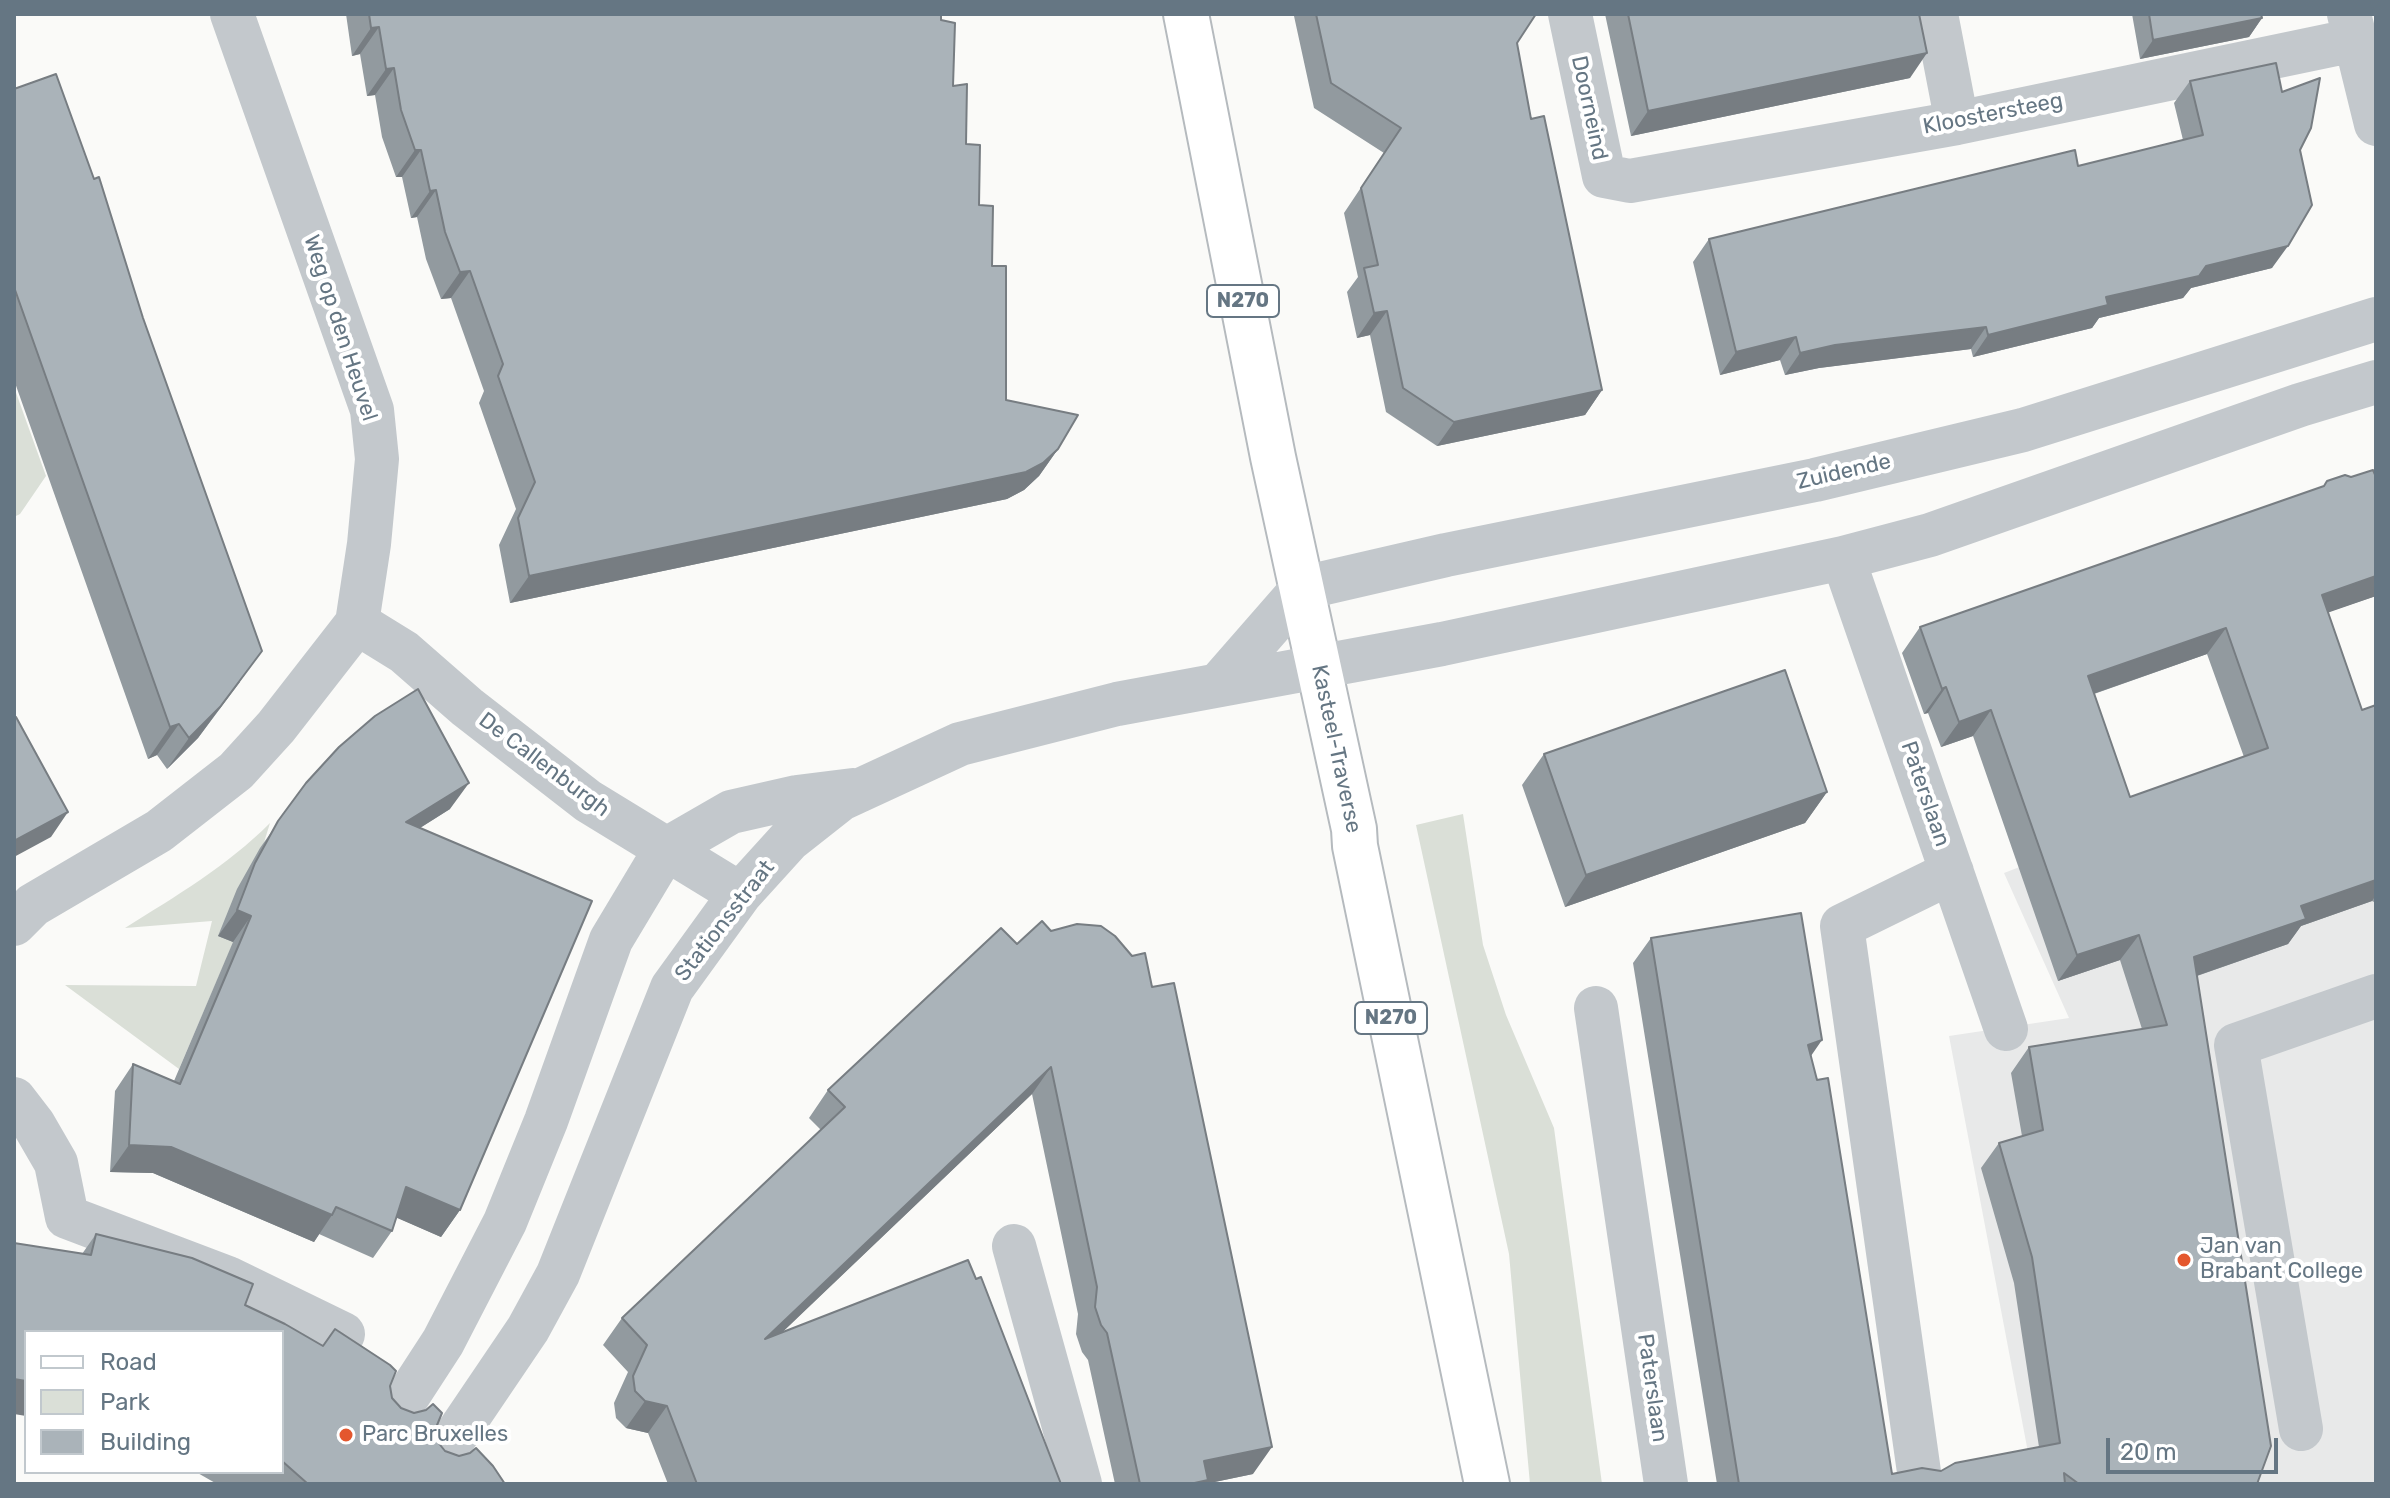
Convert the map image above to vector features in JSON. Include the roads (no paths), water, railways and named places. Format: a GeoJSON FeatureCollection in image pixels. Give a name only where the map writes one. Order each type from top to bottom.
{"type":"FeatureCollection","features":[{"type":"Feature","properties":{"kind":"main road","name":"Kasteel-Traverse"},"geometry":{"type":"LineString","coordinates":[[1186,14],[1273,457],[1354,829],[1355,846],[1487,1484]]}},
{"type":"Feature","properties":{"kind":"street","name":"Weg op den Heuvel"},"geometry":{"type":"LineString","coordinates":[[14,924],[33,905],[159,831],[236,771],[276,727],[357,623],[377,459],[372,410],[232,14]]}},
{"type":"Feature","properties":{"kind":"street","name":"Doorneind"},"geometry":{"type":"LineString","coordinates":[[1570,14],[1604,176],[1630,181]]}},
{"type":"Feature","properties":{"kind":"street"},"geometry":{"type":"LineString","coordinates":[[1936,14],[1957,123]]}},
{"type":"Feature","properties":{"kind":"street"},"geometry":{"type":"LineString","coordinates":[[2352,27],[2376,124]]}},
{"type":"Feature","properties":{"kind":"street","name":"Kloostersteeg"},"geometry":{"type":"LineString","coordinates":[[1630,181],[1957,123],[2352,27]]}},
{"type":"Feature","properties":{"kind":"street","name":"Zuidende"},"geometry":{"type":"LineString","coordinates":[[1303,588],[1446,555],[1815,480],[2023,430],[2376,319]]}},
{"type":"Feature","properties":{"kind":"street"},"geometry":{"type":"LineString","coordinates":[[1318,665],[1442,644],[1843,558],[1930,535],[2300,405],[2376,382]]}},
{"type":"Feature","properties":{"kind":"street","name":"Paterslaan"},"geometry":{"type":"LineString","coordinates":[[1843,558],[2006,1029]]}},
{"type":"Feature","properties":{"kind":"street"},"geometry":{"type":"LineString","coordinates":[[1220,683],[1303,588]]}},
{"type":"Feature","properties":{"kind":"street","name":"De Callenburgh"},"geometry":{"type":"LineString","coordinates":[[357,623],[404,652],[467,707],[588,801],[740,894]]}},
{"type":"Feature","properties":{"kind":"street","name":"Stationsstraat"},"geometry":{"type":"LineString","coordinates":[[438,1462],[528,1329],[558,1274],[672,988],[740,894],[789,840],[841,799],[960,744],[1117,704],[1318,665]]}},
{"type":"Feature","properties":{"kind":"street"},"geometry":{"type":"LineString","coordinates":[[393,1419],[443,1342],[505,1222],[546,1121],[611,940],[665,850],[731,812],[797,797],[863,789]]}},
{"type":"Feature","properties":{"kind":"street"},"geometry":{"type":"LineString","coordinates":[[1919,1472],[1842,926],[1952,872]]}},
{"type":"Feature","properties":{"kind":"street"},"geometry":{"type":"LineString","coordinates":[[2301,1429],[2236,1045],[2376,996]]}},
{"type":"Feature","properties":{"kind":"street","name":"Paterslaan"},"geometry":{"type":"LineString","coordinates":[[1596,1008],[1666,1484]]}},
{"type":"Feature","properties":{"kind":"street"},"geometry":{"type":"LineString","coordinates":[[14,1099],[34,1125],[56,1163],[67,1217],[228,1278],[343,1334]]}},
{"type":"Feature","properties":{"kind":"street"},"geometry":{"type":"LineString","coordinates":[[1014,1246],[1080,1484]]}},
{"type":"Feature","properties":{"kind":"place","name":"Jan van Brabant College"},"geometry":{"type":"Point","coordinates":[2184,1260]}},
{"type":"Feature","properties":{"kind":"place","name":"Parc Bruxelles"},"geometry":{"type":"Point","coordinates":[346,1435]}}]}
